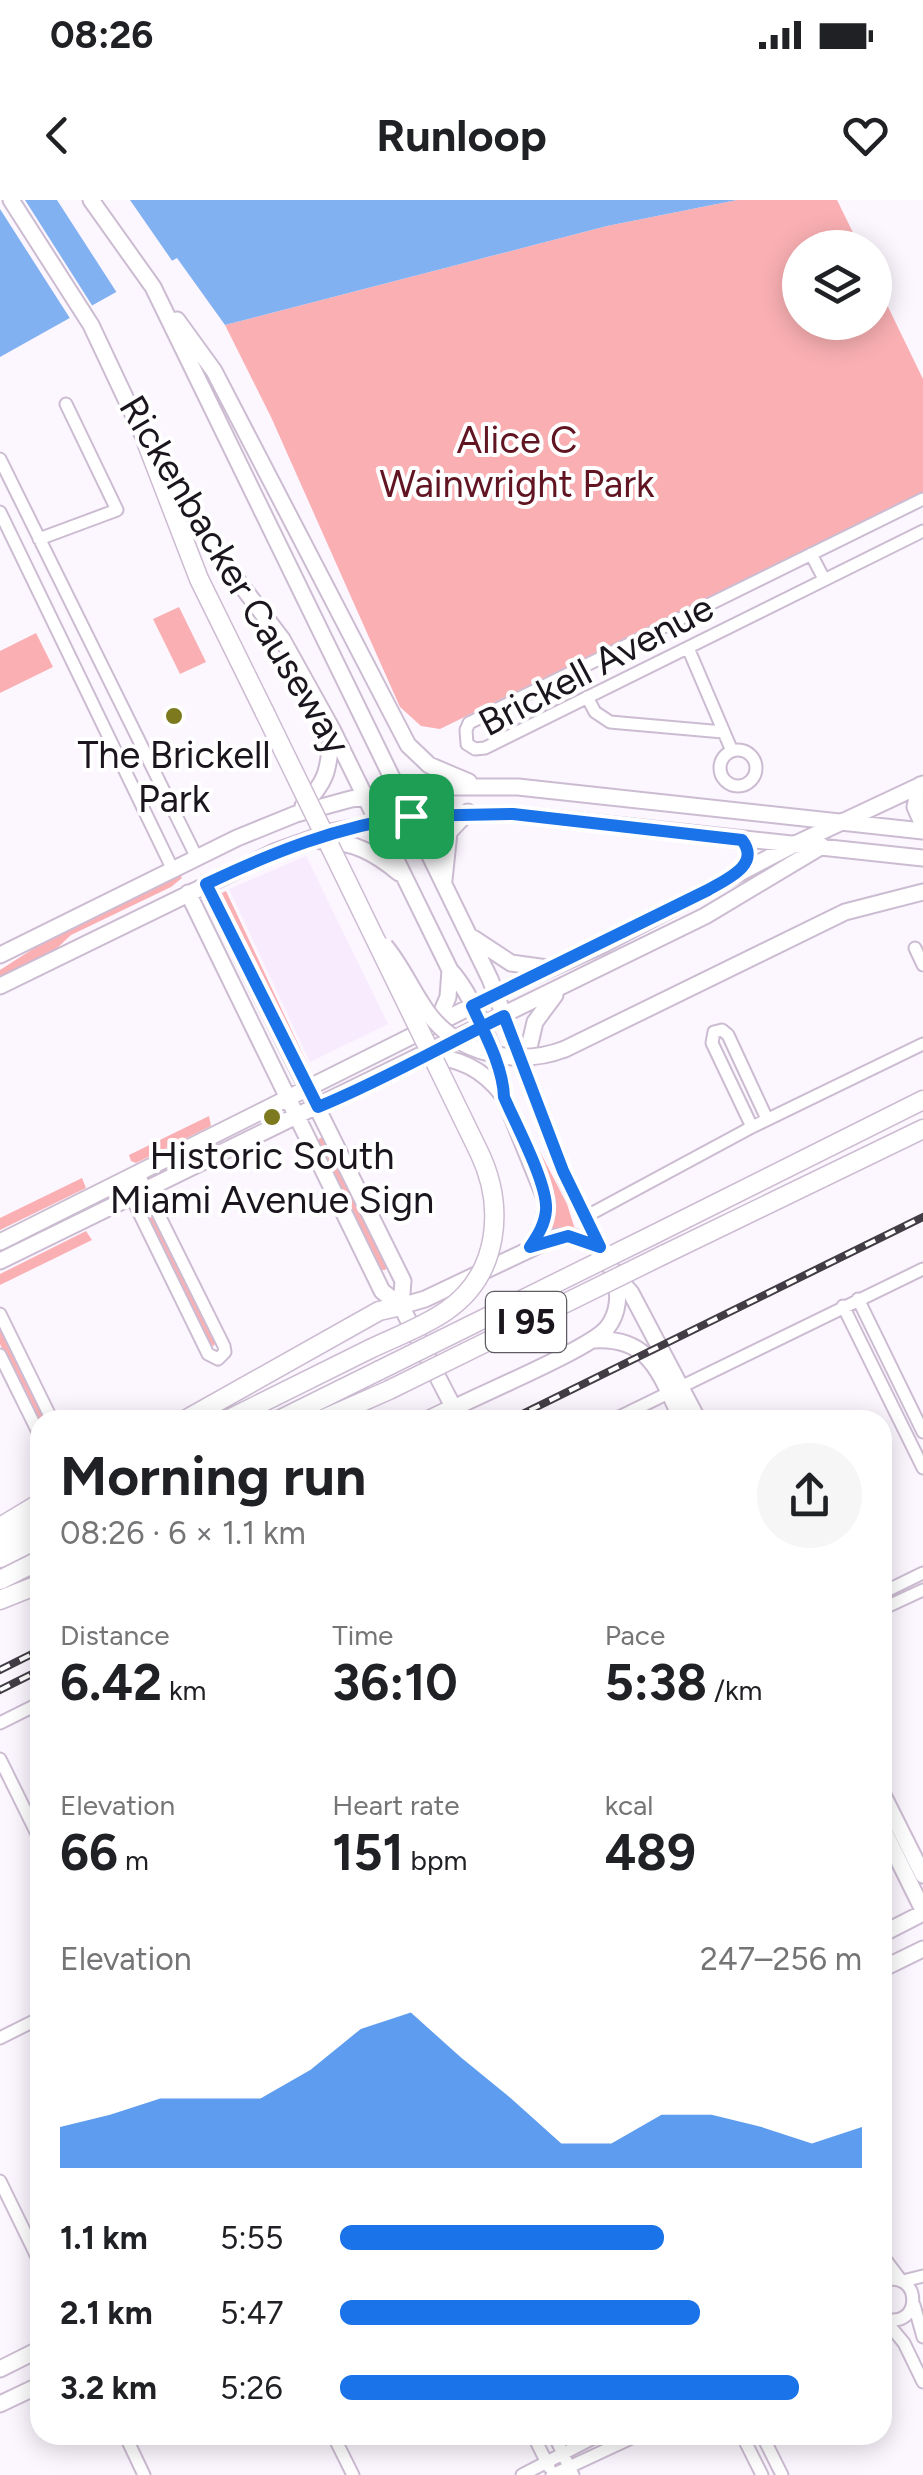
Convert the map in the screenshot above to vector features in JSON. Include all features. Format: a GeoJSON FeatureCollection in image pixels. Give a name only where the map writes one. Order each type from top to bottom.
{"type":"FeatureCollection","features":[{"type":"Feature","properties":{"kind":"highway"},"geometry":{"type":"LineString","coordinates":[[148,444],[206,593],[485,1164],[496,1212],[487,1260],[460,1299],[438,1316],[247,1410]]}},
{"type":"Feature","properties":{"kind":"highway","name":"I 95"},"geometry":{"type":"LineString","coordinates":[[299,1410],[923,1100]]}},
{"type":"Feature","properties":{"kind":"highway","name":"I 95"},"geometry":{"type":"LineString","coordinates":[[344,1410],[923,1129]]}},
{"type":"Feature","properties":{"kind":"highway"},"geometry":{"type":"LineString","coordinates":[[202,1410],[364,1318],[402,1306]]}},
{"type":"Feature","properties":{"kind":"highway"},"geometry":{"type":"LineString","coordinates":[[0,1527],[30,1509]]}},
{"type":"Feature","properties":{"kind":"highway"},"geometry":{"type":"LineString","coordinates":[[0,1540],[30,1524]]}},
{"type":"Feature","properties":{"kind":"highway"},"geometry":{"type":"LineString","coordinates":[[0,1558],[30,1543]]}},
{"type":"Feature","properties":{"kind":"highway"},"geometry":{"type":"LineString","coordinates":[[0,1580],[30,1565]]}},
{"type":"Feature","properties":{"kind":"highway"},"geometry":{"type":"LineString","coordinates":[[0,1600],[30,1588]]}},
{"type":"Feature","properties":{"kind":"main road","name":"Rickenbacker Causeway"},"geometry":{"type":"LineString","coordinates":[[11,200],[90,324],[148,444],[218,555],[282,639],[332,729],[450,970],[461,982],[504,1084],[504,1097],[546,1203],[543,1225],[530,1247]]}},
{"type":"Feature","properties":{"kind":"main road","name":"Rickenbacker Causeway"},"geometry":{"type":"LineString","coordinates":[[91,200],[154,287],[469,936],[496,995],[563,1171],[613,1272],[631,1292],[674,1390]]}},
{"type":"Feature","properties":{"kind":"main road"},"geometry":{"type":"LineString","coordinates":[[154,287],[214,371],[408,746],[430,765],[478,786]]}},
{"type":"Feature","properties":{"kind":"main road"},"geometry":{"type":"LineString","coordinates":[[296,814],[326,778],[332,729]]}},
{"type":"Feature","properties":{"kind":"main road"},"geometry":{"type":"LineString","coordinates":[[0,1242],[922,784]]}},
{"type":"Feature","properties":{"kind":"main road"},"geometry":{"type":"LineString","coordinates":[[922,784],[916,812],[923,828]]}},
{"type":"Feature","properties":{"kind":"main road","name":"Brickell Avenue"},"geometry":{"type":"LineString","coordinates":[[0,955],[296,814],[400,790],[538,788],[923,828]]}},
{"type":"Feature","properties":{"kind":"main road"},"geometry":{"type":"LineString","coordinates":[[444,884],[449,832],[468,812]]}},
{"type":"Feature","properties":{"kind":"main road"},"geometry":{"type":"LineString","coordinates":[[0,986],[206,884],[303,842],[378,820],[468,812],[513,814],[923,858]]}},
{"type":"Feature","properties":{"kind":"main road"},"geometry":{"type":"LineString","coordinates":[[0,1261],[705,916],[820,848],[846,822]]}},
{"type":"Feature","properties":{"kind":"main road"},"geometry":{"type":"LineString","coordinates":[[739,872],[748,856],[742,840]]}},
{"type":"Feature","properties":{"kind":"main road"},"geometry":{"type":"LineString","coordinates":[[303,842],[333,841],[356,846],[406,879]]}},
{"type":"Feature","properties":{"kind":"main road"},"geometry":{"type":"LineString","coordinates":[[167,902],[187,880],[197,858]]}},
{"type":"Feature","properties":{"kind":"main road"},"geometry":{"type":"LineString","coordinates":[[206,884],[403,1281],[402,1306]]}},
{"type":"Feature","properties":{"kind":"main road"},"geometry":{"type":"LineString","coordinates":[[376,935],[428,1013],[454,1038],[476,1049],[532,1057],[564,1049],[824,921],[875,902],[923,892]]}},
{"type":"Feature","properties":{"kind":"main road"},"geometry":{"type":"LineString","coordinates":[[188,893],[382,1291],[402,1306],[455,1410]]}},
{"type":"Feature","properties":{"kind":"main road"},"geometry":{"type":"LineString","coordinates":[[469,936],[512,963],[552,968]]}},
{"type":"Feature","properties":{"kind":"main road"},"geometry":{"type":"LineString","coordinates":[[436,1024],[448,997],[450,970]]}},
{"type":"Feature","properties":{"kind":"main road"},"geometry":{"type":"LineString","coordinates":[[236,993],[256,984]]}},
{"type":"Feature","properties":{"kind":"main road"},"geometry":{"type":"LineString","coordinates":[[524,1073],[535,1022],[561,988]]}},
{"type":"Feature","properties":{"kind":"main road"},"geometry":{"type":"LineString","coordinates":[[423,1056],[447,1058],[480,1070],[504,1097]]}},
{"type":"Feature","properties":{"kind":"main road"},"geometry":{"type":"LineString","coordinates":[[402,1306],[530,1247],[568,1236],[600,1247]]}},
{"type":"Feature","properties":{"kind":"main road"},"geometry":{"type":"LineString","coordinates":[[464,1410],[593,1340],[606,1328],[616,1309],[618,1292],[613,1272]]}},
{"type":"Feature","properties":{"kind":"main road"},"geometry":{"type":"LineString","coordinates":[[593,1340],[619,1340],[644,1351],[690,1410]]}},
{"type":"Feature","properties":{"kind":"main road"},"geometry":{"type":"LineString","coordinates":[[674,1390],[679,1410]]}},
{"type":"Feature","properties":{"kind":"main road"},"geometry":{"type":"LineString","coordinates":[[892,1813],[923,1875]]}},
{"type":"Feature","properties":{"kind":"main road"},"geometry":{"type":"LineString","coordinates":[[892,1847],[923,1911],[892,1928]]}},
{"type":"Feature","properties":{"kind":"main road"},"geometry":{"type":"LineString","coordinates":[[892,1964],[923,1949]]}},
{"type":"Feature","properties":{"kind":"main road"},"geometry":{"type":"LineString","coordinates":[[0,2369],[30,2354]]}},
{"type":"Feature","properties":{"kind":"main road"},"geometry":{"type":"LineString","coordinates":[[0,2404],[30,2390]]}},
{"type":"Feature","properties":{"kind":"street"},"geometry":{"type":"LineString","coordinates":[[38,539],[117,510],[66,404]]}},
{"type":"Feature","properties":{"kind":"street"},"geometry":{"type":"LineString","coordinates":[[0,459],[197,858]]}},
{"type":"Feature","properties":{"kind":"street","name":"Brickell Avenue"},"geometry":{"type":"LineString","coordinates":[[923,499],[470,723],[467,744],[475,749],[485,748],[923,531]]}},
{"type":"Feature","properties":{"kind":"street"},"geometry":{"type":"LineString","coordinates":[[0,512],[174,870]]}},
{"type":"Feature","properties":{"kind":"street"},"geometry":{"type":"LineString","coordinates":[[811,554],[824,579]]}},
{"type":"Feature","properties":{"kind":"street"},"geometry":{"type":"LineString","coordinates":[[27,565],[47,556]]}},
{"type":"Feature","properties":{"kind":"street"},"geometry":{"type":"LineString","coordinates":[[688,648],[732,751]]}},
{"type":"Feature","properties":{"kind":"street"},"geometry":{"type":"LineString","coordinates":[[82,680],[102,671]]}},
{"type":"Feature","properties":{"kind":"street"},"geometry":{"type":"LineString","coordinates":[[586,697],[595,712],[610,722],[723,732]]}},
{"type":"Feature","properties":{"kind":"street"},"geometry":{"type":"LineString","coordinates":[[139,796],[161,785]]}},
{"type":"Feature","properties":{"kind":"street"},"geometry":{"type":"LineString","coordinates":[[914,948],[923,965]]}},
{"type":"Feature","properties":{"kind":"street"},"geometry":{"type":"LineString","coordinates":[[752,1127],[712,1044],[714,1032],[722,1030],[728,1035],[767,1120]]}},
{"type":"Feature","properties":{"kind":"street"},"geometry":{"type":"LineString","coordinates":[[585,1217],[752,1127],[923,1044]]}},
{"type":"Feature","properties":{"kind":"street"},"geometry":{"type":"LineString","coordinates":[[131,1177],[224,1346],[222,1357],[208,1354],[139,1193]]}},
{"type":"Feature","properties":{"kind":"street"},"geometry":{"type":"LineString","coordinates":[[633,1410],[923,1269]]}},
{"type":"Feature","properties":{"kind":"street"},"geometry":{"type":"LineString","coordinates":[[858,1299],[923,1432]]}},
{"type":"Feature","properties":{"kind":"street"},"geometry":{"type":"LineString","coordinates":[[843,1306],[923,1468]]}},
{"type":"Feature","properties":{"kind":"street"},"geometry":{"type":"LineString","coordinates":[[0,1314],[47,1410]]}},
{"type":"Feature","properties":{"kind":"street"},"geometry":{"type":"LineString","coordinates":[[0,1355],[30,1416]]}},
{"type":"Feature","properties":{"kind":"street"},"geometry":{"type":"LineString","coordinates":[[892,1588],[923,1573]]}},
{"type":"Feature","properties":{"kind":"street"},"geometry":{"type":"LineString","coordinates":[[892,1604],[923,1590]]}},
{"type":"Feature","properties":{"kind":"street"},"geometry":{"type":"LineString","coordinates":[[0,1723],[30,1708]]}},
{"type":"Feature","properties":{"kind":"street"},"geometry":{"type":"LineString","coordinates":[[0,1759],[30,1820]]}},
{"type":"Feature","properties":{"kind":"street"},"geometry":{"type":"LineString","coordinates":[[0,2038],[30,2023]]}},
{"type":"Feature","properties":{"kind":"street"},"geometry":{"type":"LineString","coordinates":[[0,2181],[30,2242]]}},
{"type":"Feature","properties":{"kind":"street"},"geometry":{"type":"LineString","coordinates":[[892,2269],[912,2290],[923,2336]]}},
{"type":"Feature","properties":{"kind":"street"},"geometry":{"type":"LineString","coordinates":[[892,2280],[923,2276]]}},
{"type":"Feature","properties":{"kind":"street"},"geometry":{"type":"LineString","coordinates":[[892,2320],[901,2320],[917,2302]]}},
{"type":"Feature","properties":{"kind":"street"},"geometry":{"type":"LineString","coordinates":[[892,2329],[904,2343],[923,2382]]}},
{"type":"Feature","properties":{"kind":"street"},"geometry":{"type":"LineString","coordinates":[[129,2445],[144,2475]]}},
{"type":"Feature","properties":{"kind":"street"},"geometry":{"type":"LineString","coordinates":[[338,2445],[353,2475]]}},
{"type":"Feature","properties":{"kind":"street"},"geometry":{"type":"LineString","coordinates":[[538,2445],[553,2475],[571,2471],[619,2445]]}},
{"type":"Feature","properties":{"kind":"street"},"geometry":{"type":"LineString","coordinates":[[558,2445],[571,2471]]}},
{"type":"Feature","properties":{"kind":"street"},"geometry":{"type":"LineString","coordinates":[[522,2475],[578,2445]]}},
{"type":"Feature","properties":{"kind":"street"},"geometry":{"type":"LineString","coordinates":[[747,2445],[762,2475]]}},
{"type":"Feature","properties":{"kind":"street"},"geometry":{"type":"LineString","coordinates":[[767,2445],[782,2475]]}},
{"type":"Feature","properties":{"kind":"shaded area"},"geometry":{"type":"Polygon","coordinates":[[[306,856],[388,1024],[310,1062],[229,889],[306,856]]]}},
{"type":"Feature","properties":{"kind":"green space","name":"Alice C Wainwright Park"},"geometry":{"type":"Polygon","coordinates":[[[737,200],[837,200],[852,230],[782,230],[782,340],[892,340],[892,315],[923,379],[923,493],[440,729],[421,726],[400,707],[271,417],[225,325],[607,226],[737,200]]]}},
{"type":"Feature","properties":{"kind":"green space"},"geometry":{"type":"Polygon","coordinates":[[[179,607],[206,662],[180,674],[153,619],[179,607]]]}},
{"type":"Feature","properties":{"kind":"green space"},"geometry":{"type":"Polygon","coordinates":[[[36,633],[53,667],[0,693],[0,651],[36,633]]]}},
{"type":"Feature","properties":{"kind":"green space"},"geometry":{"type":"Polygon","coordinates":[[[180,874],[182,878],[171,887],[71,935],[53,952],[0,978],[0,970],[50,938],[180,874]]]}},
{"type":"Feature","properties":{"kind":"green space"},"geometry":{"type":"Polygon","coordinates":[[[226,891],[307,1063],[304,1064],[218,895],[226,891]]]}},
{"type":"Feature","properties":{"kind":"green space"},"geometry":{"type":"Polygon","coordinates":[[[209,1116],[211,1126],[136,1163],[131,1161],[129,1155],[209,1116]]]}},
{"type":"Feature","properties":{"kind":"green space"},"geometry":{"type":"Polygon","coordinates":[[[523,1119],[567,1204],[575,1229],[556,1231],[551,1227],[554,1207],[523,1119]]]}},
{"type":"Feature","properties":{"kind":"green space"},"geometry":{"type":"Polygon","coordinates":[[[327,1138],[389,1265],[385,1270],[378,1270],[317,1142],[327,1138]]]}},
{"type":"Feature","properties":{"kind":"green space"},"geometry":{"type":"Polygon","coordinates":[[[82,1178],[86,1188],[0,1230],[0,1218],[82,1178]]]}},
{"type":"Feature","properties":{"kind":"green space"},"geometry":{"type":"Polygon","coordinates":[[[153,1216],[216,1341],[214,1346],[209,1344],[148,1219],[153,1216]]]}},
{"type":"Feature","properties":{"kind":"green space"},"geometry":{"type":"Polygon","coordinates":[[[86,1231],[92,1240],[0,1285],[0,1274],[86,1231]]]}},
{"type":"Feature","properties":{"kind":"green space"},"geometry":{"type":"Polygon","coordinates":[[[0,1325],[42,1410],[33,1410],[0,1344],[0,1325]]]}},
{"type":"Feature","properties":{"kind":"water"},"geometry":{"type":"Polygon","coordinates":[[[0,200],[737,200],[607,226],[225,325],[177,258],[0,357],[0,200]]]}},
{"type":"Feature","properties":{"kind":"pier"},"geometry":{"type":"Polygon","coordinates":[[[0,200],[25,200],[95,310],[73,323],[0,209],[0,200]]]}},
{"type":"Feature","properties":{"kind":"pier"},"geometry":{"type":"Polygon","coordinates":[[[57,200],[130,200],[175,265],[119,296],[57,200]]]}},
{"type":"Feature","properties":{"kind":"railway"},"geometry":{"type":"LineString","coordinates":[[530,1410],[923,1217]]}},
{"type":"Feature","properties":{"kind":"railway"},"geometry":{"type":"LineString","coordinates":[[0,1670],[30,1655]]}},
{"type":"Feature","properties":{"kind":"railway"},"geometry":{"type":"LineString","coordinates":[[0,1690],[30,1675]]}},
{"type":"Feature","properties":{"kind":"place","name":"The Brickell Park"},"geometry":{"type":"Point","coordinates":[174,716]}},
{"type":"Feature","properties":{"kind":"place","name":"Historic South Miami Avenue Sign"},"geometry":{"type":"Point","coordinates":[272,1117]}},
{"type":"Feature","properties":{"kind":"route"},"geometry":{"type":"LineString","coordinates":[[411,816],[330,832],[274,852],[206,884],[318,1107],[354,1090],[482,1027],[504,1016],[563,1171],[600,1247],[574,1236],[556,1237],[530,1247],[541,1230],[546,1211],[541,1182],[504,1097],[504,1084],[482,1027],[472,1006],[708,890],[739,872],[748,860],[748,848],[742,840],[513,814],[411,816]]}}]}
